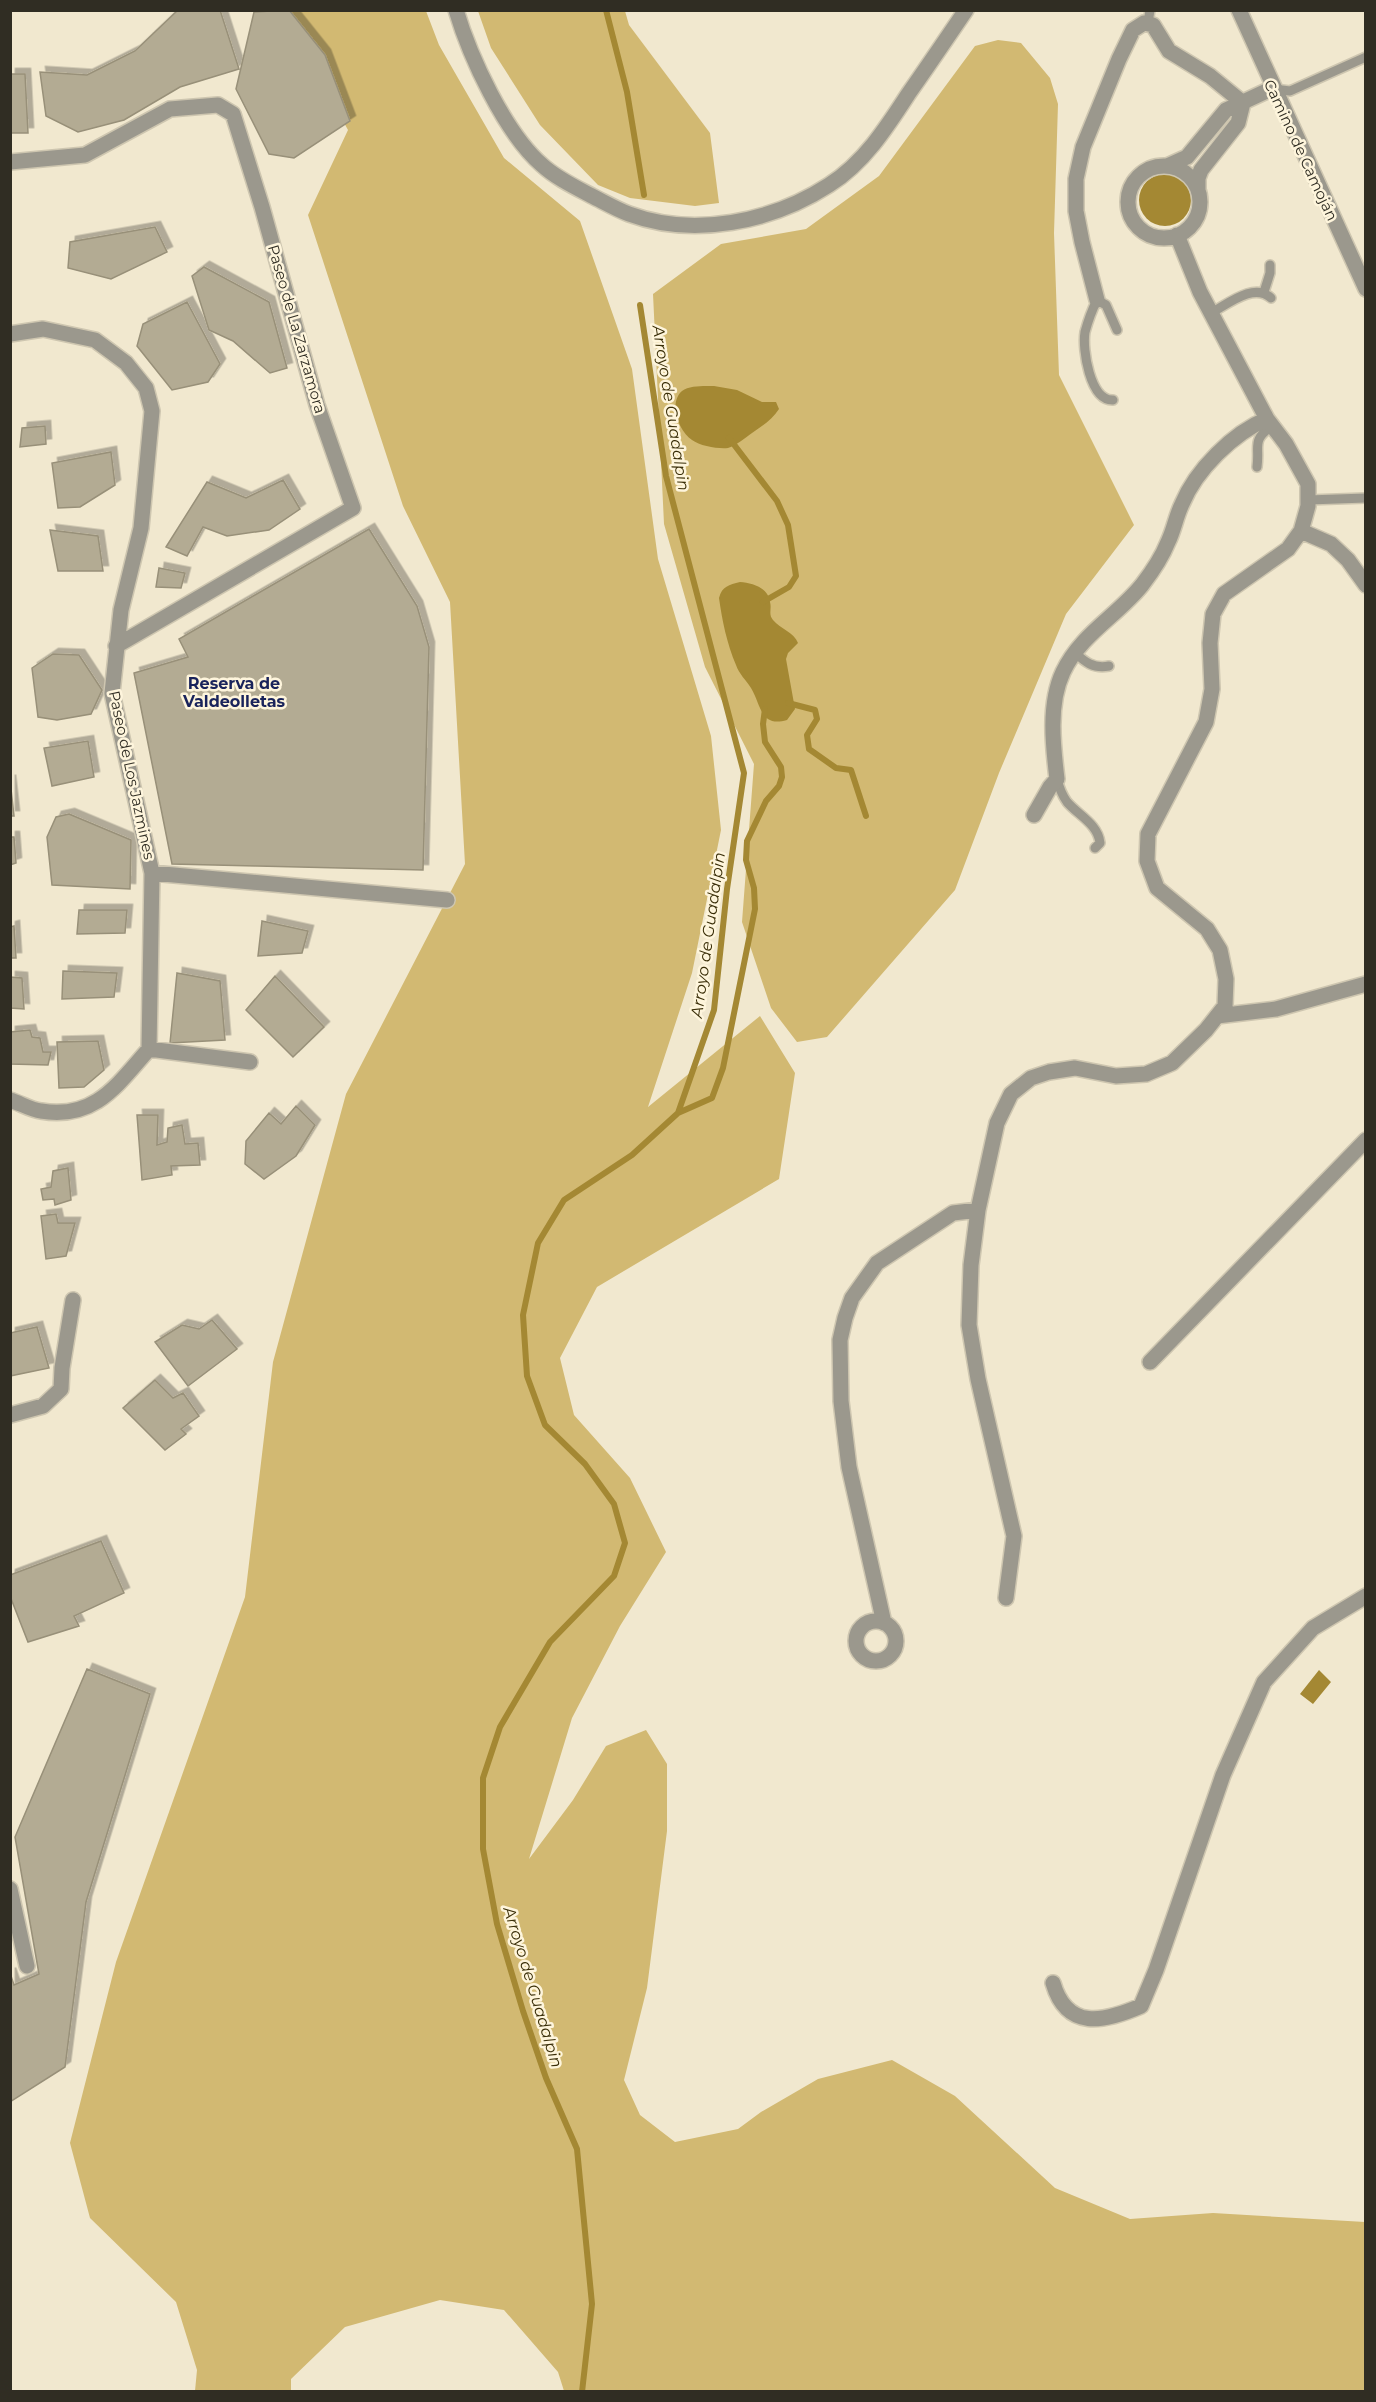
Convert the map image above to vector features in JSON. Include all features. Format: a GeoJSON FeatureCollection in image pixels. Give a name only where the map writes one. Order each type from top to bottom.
{"type":"FeatureCollection","features":[{"type":"Feature","properties":{"kind":"street"},"geometry":{"type":"LineString","coordinates":[[456,10],[477,63],[496,101],[515,135],[542,165],[571,185],[629,214],[658,222],[694,225],[729,224],[764,216],[796,204],[830,185],[856,164],[885,130],[966,10]]}},
{"type":"Feature","properties":{"kind":"street","name":"Camino de Camoján"},"geometry":{"type":"LineString","coordinates":[[1239,10],[1365,289]]}},
{"type":"Feature","properties":{"kind":"street"},"geometry":{"type":"LineString","coordinates":[[1097,300],[1076,211],[1076,179],[1083,147],[1133,30],[1149,17],[1169,51],[1210,76],[1243,103]]}},
{"type":"Feature","properties":{"kind":"street"},"geometry":{"type":"LineString","coordinates":[[1243,103],[1238,123],[1201,170],[1198,178],[1199,209],[1190,227],[1178,236],[1162,238],[1143,231],[1136,224],[1128,205],[1129,195],[1139,177],[1156,167],[1167,166],[1187,157],[1226,110],[1273,88]]}},
{"type":"Feature","properties":{"kind":"street","name":"Paseo de La Zarzamora"},"geometry":{"type":"LineString","coordinates":[[10,162],[85,155],[170,109],[218,105],[233,114],[262,207],[317,405],[353,508],[116,646]]}},
{"type":"Feature","properties":{"kind":"street"},"geometry":{"type":"LineString","coordinates":[[1167,166],[1186,173],[1198,189]]}},
{"type":"Feature","properties":{"kind":"street"},"geometry":{"type":"LineString","coordinates":[[1006,1598],[1014,1536],[978,1379],[969,1325],[971,1265],[978,1210],[997,1123],[1011,1094],[1031,1078],[1075,1068],[1116,1076],[1146,1074],[1172,1063],[1206,1030],[1225,1006],[1226,979],[1220,950],[1207,929],[1157,888],[1148,861],[1148,834],[1206,722],[1212,689],[1210,643],[1213,614],[1224,594],[1288,549],[1301,531],[1308,506],[1308,484],[1286,444],[1269,422],[1200,292],[1178,236]]}},
{"type":"Feature","properties":{"kind":"street","name":"Paseo de Los Jazmines"},"geometry":{"type":"LineString","coordinates":[[10,334],[43,329],[95,340],[126,363],[146,388],[152,411],[141,528],[121,610],[112,693],[152,873],[149,1049]]}},
{"type":"Feature","properties":{"kind":"street"},"geometry":{"type":"LineString","coordinates":[[1034,815],[1060,772],[1053,742],[1056,697],[1062,673],[1074,652],[1101,622],[1124,605],[1154,568],[1168,542],[1182,502],[1208,463],[1248,426],[1269,422]]}},
{"type":"Feature","properties":{"kind":"street"},"geometry":{"type":"LineString","coordinates":[[1301,531],[1331,544],[1348,560],[1365,585]]}},
{"type":"Feature","properties":{"kind":"street"},"geometry":{"type":"LineString","coordinates":[[152,873],[447,900]]}},
{"type":"Feature","properties":{"kind":"street"},"geometry":{"type":"LineString","coordinates":[[1217,1016],[1276,1009],[1365,984]]}},
{"type":"Feature","properties":{"kind":"street"},"geometry":{"type":"LineString","coordinates":[[10,1100],[40,1111],[74,1113],[108,1096],[149,1049],[250,1062]]}},
{"type":"Feature","properties":{"kind":"street"},"geometry":{"type":"LineString","coordinates":[[1150,1362],[1365,1140]]}},
{"type":"Feature","properties":{"kind":"street"},"geometry":{"type":"LineString","coordinates":[[884,1623],[849,1467],[841,1401],[840,1340],[844,1318],[852,1298],[877,1263],[953,1213],[978,1210]]}},
{"type":"Feature","properties":{"kind":"street"},"geometry":{"type":"LineString","coordinates":[[10,1415],[42,1406],[61,1389],[62,1368],[73,1300]]}},
{"type":"Feature","properties":{"kind":"street"},"geometry":{"type":"LineString","coordinates":[[1053,1983],[1058,2000],[1073,2016],[1094,2020],[1115,2017],[1141,2006],[1156,1970],[1223,1775],[1264,1682],[1313,1628],[1365,1596]]}},
{"type":"Feature","properties":{"kind":"street"},"geometry":{"type":"LineString","coordinates":[[10,1889],[27,1966]]}},
{"type":"Feature","properties":{"kind":"lane"},"geometry":{"type":"LineString","coordinates":[[1273,88],[1290,91],[1365,57]]}},
{"type":"Feature","properties":{"kind":"lane"},"geometry":{"type":"LineString","coordinates":[[1211,312],[1250,293],[1267,295],[1270,265]]}},
{"type":"Feature","properties":{"kind":"lane"},"geometry":{"type":"LineString","coordinates":[[1113,400],[1105,399],[1098,393],[1087,363],[1085,333],[1097,300],[1106,305],[1117,330]]}},
{"type":"Feature","properties":{"kind":"lane"},"geometry":{"type":"LineString","coordinates":[[1257,467],[1257,440],[1269,422]]}},
{"type":"Feature","properties":{"kind":"lane"},"geometry":{"type":"LineString","coordinates":[[1308,500],[1364,498],[1365,486]]}},
{"type":"Feature","properties":{"kind":"lane"},"geometry":{"type":"LineString","coordinates":[[1074,652],[1094,667],[1109,666]]}},
{"type":"Feature","properties":{"kind":"lane"},"geometry":{"type":"LineString","coordinates":[[1060,772],[1060,791],[1067,802],[1095,830],[1100,843],[1095,848]]}},
{"type":"Feature","properties":{"kind":"shaded area"},"geometry":{"type":"Polygon","coordinates":[[[283,11],[426,11],[439,45],[504,158],[580,221],[632,369],[658,559],[711,736],[721,830],[692,973],[648,1107],[760,1016],[795,1073],[779,1179],[597,1287],[560,1358],[574,1415],[630,1478],[666,1552],[620,1626],[572,1718],[529,1859],[573,1800],[606,1746],[646,1730],[667,1764],[667,1831],[647,1988],[624,2080],[640,2115],[675,2142],[738,2129],[761,2112],[818,2079],[892,2060],[955,2096],[1055,2188],[1130,2219],[1213,2213],[1365,2222],[1365,2391],[564,2391],[558,2372],[504,2310],[440,2300],[345,2327],[291,2379],[291,2391],[195,2391],[197,2370],[176,2302],[90,2218],[70,2143],[116,1962],[245,1597],[273,1362],[346,1094],[465,864],[450,602],[403,506],[308,215],[348,130],[283,11]]]}},
{"type":"Feature","properties":{"kind":"shaded area"},"geometry":{"type":"Polygon","coordinates":[[[478,11],[625,11],[629,25],[710,133],[719,203],[695,206],[630,198],[598,185],[540,125],[491,48],[478,11]]]}},
{"type":"Feature","properties":{"kind":"shaded area"},"geometry":{"type":"Polygon","coordinates":[[[998,40],[1021,43],[1050,78],[1058,104],[1054,233],[1059,375],[1134,525],[1066,614],[999,773],[955,890],[827,1037],[797,1042],[771,1008],[742,922],[754,764],[705,667],[664,524],[653,294],[721,244],[806,229],[879,176],[975,46],[998,40]]]}},
{"type":"Feature","properties":{"kind":"shaded area"},"geometry":{"type":"Polygon","coordinates":[[[1165,174],[1175,176],[1183,182],[1189,190],[1191,200],[1189,210],[1183,218],[1175,224],[1165,226],[1155,224],[1147,218],[1141,210],[1139,200],[1141,190],[1147,182],[1155,176],[1165,174]]]}},
{"type":"Feature","properties":{"kind":"shaded area"},"geometry":{"type":"Polygon","coordinates":[[[714,386],[737,390],[762,402],[776,402],[779,409],[767,422],[731,447],[719,448],[700,444],[683,431],[677,417],[676,403],[678,396],[685,389],[714,386]]]}},
{"type":"Feature","properties":{"kind":"shaded area"},"geometry":{"type":"Polygon","coordinates":[[[740,582],[763,589],[769,597],[772,618],[798,643],[788,653],[786,659],[795,709],[787,720],[778,722],[766,718],[751,688],[737,668],[730,649],[719,598],[724,588],[740,582]]]}},
{"type":"Feature","properties":{"kind":"shaded area"},"geometry":{"type":"Polygon","coordinates":[[[1319,1670],[1331,1682],[1313,1704],[1300,1694],[1319,1670]]]}},
{"type":"Feature","properties":{"kind":"building"},"geometry":{"type":"Polygon","coordinates":[[[178,10],[220,10],[239,69],[180,87],[124,120],[78,132],[46,116],[40,72],[87,75],[135,51],[178,10]]]}},
{"type":"Feature","properties":{"kind":"building"},"geometry":{"type":"Polygon","coordinates":[[[289,10],[325,55],[350,121],[294,158],[269,154],[236,89],[254,12],[289,10]]]}},
{"type":"Feature","properties":{"kind":"building"},"geometry":{"type":"Polygon","coordinates":[[[10,74],[25,74],[28,133],[10,133],[10,74]]]}},
{"type":"Feature","properties":{"kind":"building"},"geometry":{"type":"Polygon","coordinates":[[[155,227],[167,252],[111,279],[68,268],[70,242],[155,227]]]}},
{"type":"Feature","properties":{"kind":"building"},"geometry":{"type":"Polygon","coordinates":[[[204,267],[269,302],[287,368],[270,373],[233,341],[209,330],[192,276],[204,267]]]}},
{"type":"Feature","properties":{"kind":"building"},"geometry":{"type":"Polygon","coordinates":[[[187,302],[220,364],[208,382],[172,390],[137,346],[143,324],[187,302]]]}},
{"type":"Feature","properties":{"kind":"building"},"geometry":{"type":"Polygon","coordinates":[[[45,426],[46,444],[20,447],[22,428],[45,426]]]}},
{"type":"Feature","properties":{"kind":"building"},"geometry":{"type":"Polygon","coordinates":[[[111,452],[115,485],[80,507],[58,508],[52,463],[111,452]]]}},
{"type":"Feature","properties":{"kind":"building"},"geometry":{"type":"Polygon","coordinates":[[[283,480],[300,509],[269,530],[227,536],[203,527],[187,556],[166,547],[207,482],[246,498],[283,480]]]}},
{"type":"Feature","properties":{"kind":"building"},"geometry":{"type":"Polygon","coordinates":[[[369,529],[417,606],[429,647],[423,870],[172,864],[134,673],[188,657],[179,639],[369,529]]]}},
{"type":"Feature","properties":{"kind":"building"},"geometry":{"type":"Polygon","coordinates":[[[50,530],[98,536],[103,571],[58,571],[50,530]]]}},
{"type":"Feature","properties":{"kind":"building"},"geometry":{"type":"Polygon","coordinates":[[[159,568],[185,573],[181,588],[156,587],[159,568]]]}},
{"type":"Feature","properties":{"kind":"building"},"geometry":{"type":"Polygon","coordinates":[[[53,654],[79,655],[102,690],[91,714],[57,720],[38,717],[32,668],[53,654]]]}},
{"type":"Feature","properties":{"kind":"building"},"geometry":{"type":"Polygon","coordinates":[[[88,741],[94,777],[52,786],[44,748],[88,741]]]}},
{"type":"Feature","properties":{"kind":"building"},"geometry":{"type":"Polygon","coordinates":[[[10,780],[14,816],[10,816],[10,780]]]}},
{"type":"Feature","properties":{"kind":"building"},"geometry":{"type":"Polygon","coordinates":[[[69,814],[131,840],[130,889],[52,885],[47,837],[56,817],[69,814]]]}},
{"type":"Feature","properties":{"kind":"building"},"geometry":{"type":"Polygon","coordinates":[[[10,837],[14,837],[16,863],[10,865],[10,837]]]}},
{"type":"Feature","properties":{"kind":"building"},"geometry":{"type":"Polygon","coordinates":[[[79,910],[127,910],[125,933],[77,934],[79,910]]]}},
{"type":"Feature","properties":{"kind":"building"},"geometry":{"type":"Polygon","coordinates":[[[262,921],[308,931],[302,953],[258,956],[262,921]]]}},
{"type":"Feature","properties":{"kind":"building"},"geometry":{"type":"Polygon","coordinates":[[[14,926],[16,958],[10,958],[10,927],[14,926]]]}},
{"type":"Feature","properties":{"kind":"building"},"geometry":{"type":"Polygon","coordinates":[[[63,971],[117,973],[114,997],[62,999],[63,971]]]}},
{"type":"Feature","properties":{"kind":"building"},"geometry":{"type":"Polygon","coordinates":[[[177,973],[220,981],[225,1040],[170,1043],[177,973]]]}},
{"type":"Feature","properties":{"kind":"building"},"geometry":{"type":"Polygon","coordinates":[[[275,976],[324,1027],[293,1057],[246,1010],[275,976]]]}},
{"type":"Feature","properties":{"kind":"building"},"geometry":{"type":"Polygon","coordinates":[[[10,977],[22,978],[24,1009],[10,1008],[10,977]]]}},
{"type":"Feature","properties":{"kind":"building"},"geometry":{"type":"Polygon","coordinates":[[[30,1030],[32,1037],[40,1038],[43,1052],[51,1052],[48,1065],[10,1064],[10,1032],[30,1030]]]}},
{"type":"Feature","properties":{"kind":"building"},"geometry":{"type":"Polygon","coordinates":[[[98,1041],[104,1070],[84,1087],[59,1088],[57,1042],[98,1041]]]}},
{"type":"Feature","properties":{"kind":"building"},"geometry":{"type":"Polygon","coordinates":[[[296,1106],[315,1125],[296,1156],[264,1179],[245,1164],[246,1141],[269,1113],[281,1124],[296,1106]]]}},
{"type":"Feature","properties":{"kind":"building"},"geometry":{"type":"Polygon","coordinates":[[[137,1115],[158,1115],[157,1145],[167,1142],[168,1128],[182,1125],[185,1144],[198,1143],[200,1165],[171,1166],[172,1175],[142,1180],[137,1115]]]}},
{"type":"Feature","properties":{"kind":"building"},"geometry":{"type":"Polygon","coordinates":[[[68,1168],[71,1200],[55,1205],[54,1199],[43,1200],[41,1189],[51,1187],[53,1171],[68,1168]]]}},
{"type":"Feature","properties":{"kind":"building"},"geometry":{"type":"Polygon","coordinates":[[[56,1214],[58,1223],[75,1223],[66,1256],[46,1259],[41,1216],[56,1214]]]}},
{"type":"Feature","properties":{"kind":"building"},"geometry":{"type":"Polygon","coordinates":[[[212,1320],[237,1349],[188,1386],[155,1342],[182,1325],[199,1329],[212,1320]]]}},
{"type":"Feature","properties":{"kind":"building"},"geometry":{"type":"Polygon","coordinates":[[[37,1327],[49,1368],[10,1376],[10,1333],[37,1327]]]}},
{"type":"Feature","properties":{"kind":"building"},"geometry":{"type":"Polygon","coordinates":[[[155,1380],[173,1398],[183,1393],[199,1416],[181,1429],[186,1434],[165,1450],[123,1408],[155,1380]]]}},
{"type":"Feature","properties":{"kind":"building"},"geometry":{"type":"Polygon","coordinates":[[[101,1541],[124,1593],[74,1616],[79,1626],[28,1642],[10,1596],[10,1575],[101,1541]]]}},
{"type":"Feature","properties":{"kind":"building"},"geometry":{"type":"Polygon","coordinates":[[[87,1669],[150,1694],[86,1902],[65,2067],[10,2102],[10,1973],[14,1985],[39,1974],[15,1837],[87,1669]]]}},
{"type":"Feature","properties":{"kind":"waterway","name":"Arroyo de Guadalpin"},"geometry":{"type":"LineString","coordinates":[[606,10],[627,92],[644,195]]}},
{"type":"Feature","properties":{"kind":"waterway","name":"Arroyo de Guadalpin"},"geometry":{"type":"LineString","coordinates":[[582,2392],[592,2304],[577,2149],[546,2078],[497,1924],[483,1849],[483,1778],[500,1727],[550,1642],[614,1576],[625,1543],[614,1504],[585,1464],[545,1425],[527,1376],[523,1315],[538,1243],[564,1200],[632,1155],[678,1113],[714,1010],[727,889],[744,773],[666,476],[640,305]]}},
{"type":"Feature","properties":{"kind":"waterway"},"geometry":{"type":"LineString","coordinates":[[729,438],[777,501],[788,525],[796,576],[789,587],[763,602]]}},
{"type":"Feature","properties":{"kind":"waterway"},"geometry":{"type":"LineString","coordinates":[[788,703],[815,710],[817,719],[807,735],[809,749],[836,768],[851,770],[866,816]]}},
{"type":"Feature","properties":{"kind":"waterway"},"geometry":{"type":"LineString","coordinates":[[678,1113],[712,1098],[723,1068],[755,909],[754,888],[746,860],[747,841],[766,801],[779,786],[782,777],[781,767],[765,742],[763,724],[765,709]]}},
{"type":"Feature","properties":{"kind":"district","name":"Reserva de Valdeolletas"},"geometry":{"type":"Point","coordinates":[234,692]}}]}
